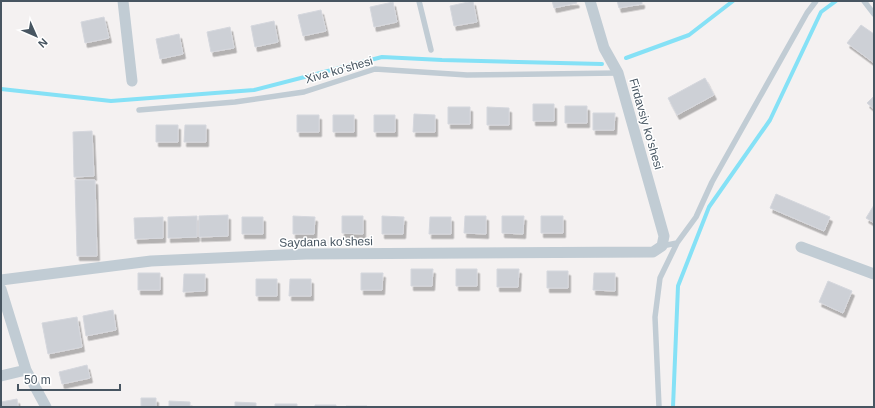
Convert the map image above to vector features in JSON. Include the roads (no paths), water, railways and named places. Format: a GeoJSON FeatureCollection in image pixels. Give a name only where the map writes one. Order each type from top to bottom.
{"type":"FeatureCollection","features":[{"type":"Feature","properties":{"kind":"street"},"geometry":{"type":"LineString","coordinates":[[124,1],[132,81]]}},
{"type":"Feature","properties":{"kind":"street","name":"Firdavsiy ko'shesi"},"geometry":{"type":"LineString","coordinates":[[590,1],[604,48],[618,73],[664,236],[657,249]]}},
{"type":"Feature","properties":{"kind":"street"},"geometry":{"type":"LineString","coordinates":[[801,247],[874,274]]}},
{"type":"Feature","properties":{"kind":"street","name":"Saydana ko'shesi"},"geometry":{"type":"LineString","coordinates":[[1,280],[151,261],[306,254],[657,249]]}},
{"type":"Feature","properties":{"kind":"street"},"geometry":{"type":"LineString","coordinates":[[1,289],[26,370],[46,407]]}},
{"type":"Feature","properties":{"kind":"street"},"geometry":{"type":"LineString","coordinates":[[1,376],[26,370]]}},
{"type":"Feature","properties":{"kind":"lane"},"geometry":{"type":"LineString","coordinates":[[419,1],[431,50]]}},
{"type":"Feature","properties":{"kind":"lane"},"geometry":{"type":"LineString","coordinates":[[659,407],[655,317],[660,278],[678,243],[696,217],[712,182],[782,61],[807,13],[816,1]]}},
{"type":"Feature","properties":{"kind":"lane"},"geometry":{"type":"LineString","coordinates":[[864,1],[874,14]]}},
{"type":"Feature","properties":{"kind":"lane","name":"Xiva ko'shesi"},"geometry":{"type":"LineString","coordinates":[[139,110],[235,102],[304,92],[375,69],[467,75],[618,73]]}},
{"type":"Feature","properties":{"kind":"lane"},"geometry":{"type":"LineString","coordinates":[[657,249],[678,243]]}},
{"type":"Feature","properties":{"kind":"waterway"},"geometry":{"type":"LineString","coordinates":[[626,58],[689,35],[733,1]]}},
{"type":"Feature","properties":{"kind":"waterway"},"geometry":{"type":"LineString","coordinates":[[673,407],[678,286],[709,207],[770,120],[821,12],[836,1]]}},
{"type":"Feature","properties":{"kind":"waterway"},"geometry":{"type":"LineString","coordinates":[[1,89],[111,101],[254,90],[382,57],[602,64]]}}]}
